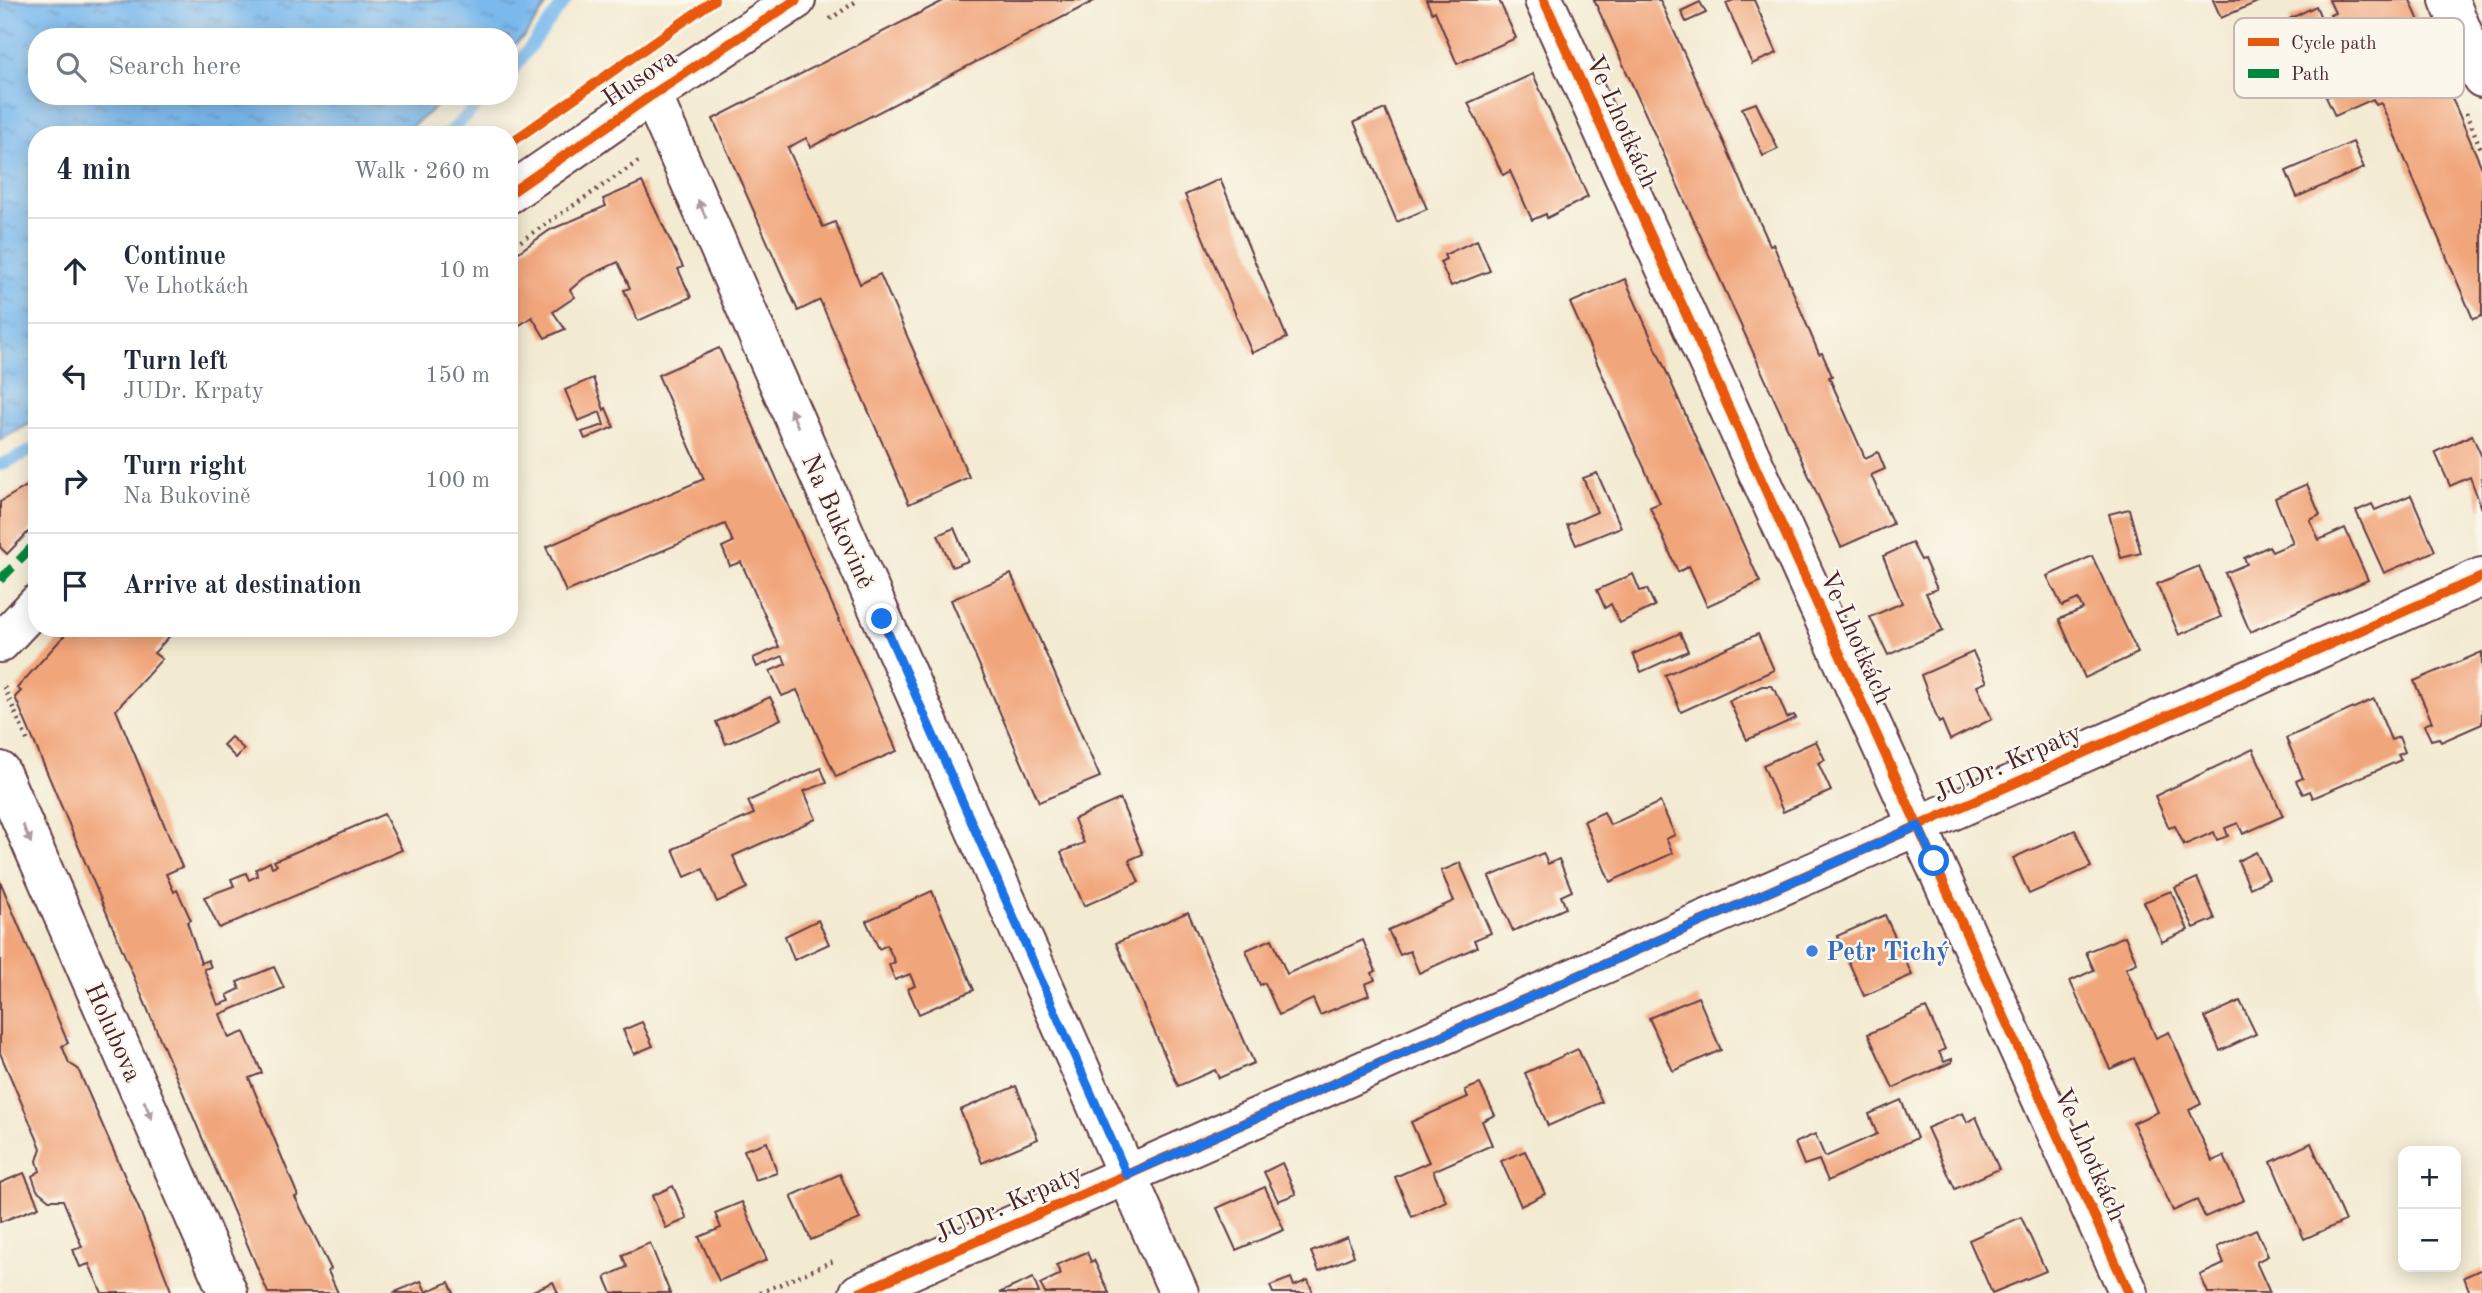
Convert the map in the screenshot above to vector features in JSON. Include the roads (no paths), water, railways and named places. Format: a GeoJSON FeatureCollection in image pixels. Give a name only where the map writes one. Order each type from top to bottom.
{"type":"FeatureCollection","features":[{"type":"Feature","properties":{"kind":"street","name":"Husova"},"geometry":{"type":"LineString","coordinates":[[518,188],[796,0]]}},
{"type":"Feature","properties":{"kind":"street","name":"Ve Lhotkách"},"geometry":{"type":"LineString","coordinates":[[1544,0],[2129,1293]]}},
{"type":"Feature","properties":{"kind":"street"},"geometry":{"type":"LineString","coordinates":[[2449,0],[2457,18]]}},
{"type":"Feature","properties":{"kind":"street"},"geometry":{"type":"LineString","coordinates":[[2464,35],[2482,78]]}},
{"type":"Feature","properties":{"kind":"street","name":"Na Bukovině"},"geometry":{"type":"LineString","coordinates":[[652,95],[1179,1293]]}},
{"type":"Feature","properties":{"kind":"street","name":"JUDr. Krpaty"},"geometry":{"type":"LineString","coordinates":[[859,1293],[2482,578]]}},
{"type":"Feature","properties":{"kind":"street"},"geometry":{"type":"LineString","coordinates":[[0,643],[28,613]]}},
{"type":"Feature","properties":{"kind":"street","name":"Holubova"},"geometry":{"type":"LineString","coordinates":[[0,771],[228,1293]]}},
{"type":"Feature","properties":{"kind":"water"},"geometry":{"type":"Polygon","coordinates":[[[0,0],[550,0],[518,42],[518,28],[28,28],[28,105],[438,105],[412,126],[28,126],[28,425],[0,440],[0,0]]]}},
{"type":"Feature","properties":{"kind":"waterway"},"geometry":{"type":"LineString","coordinates":[[518,63],[566,0]]}},
{"type":"Feature","properties":{"kind":"waterway"},"geometry":{"type":"LineString","coordinates":[[456,126],[478,105]]}},
{"type":"Feature","properties":{"kind":"waterway"},"geometry":{"type":"LineString","coordinates":[[0,465],[28,452]]}},
{"type":"Feature","properties":{"kind":"place","name":"Petr Tichý"},"geometry":{"type":"Point","coordinates":[1812,951]}}]}
